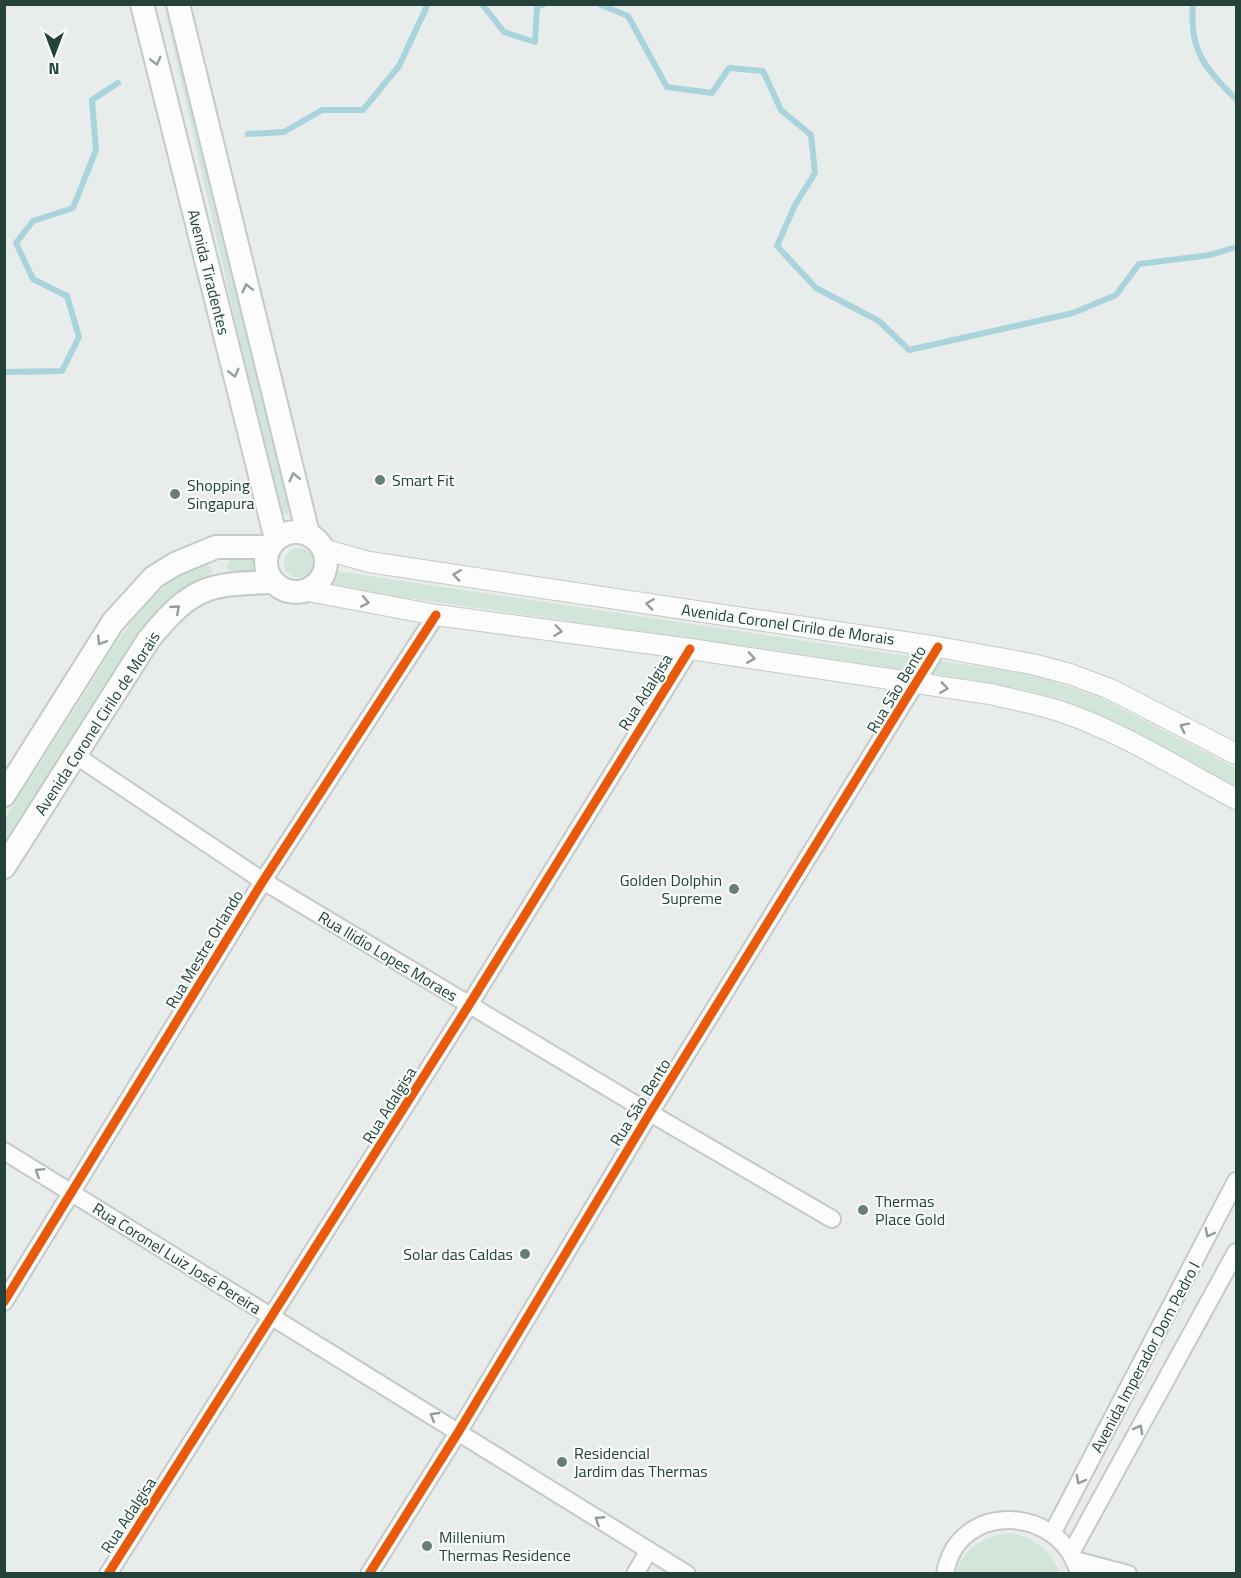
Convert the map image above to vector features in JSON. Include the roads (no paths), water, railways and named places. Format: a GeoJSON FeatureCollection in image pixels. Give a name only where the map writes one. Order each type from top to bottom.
{"type":"FeatureCollection","features":[{"type":"Feature","properties":{"kind":"main road","name":"Avenida Tiradentes"},"geometry":{"type":"LineString","coordinates":[[142,4],[273,543]]}},
{"type":"Feature","properties":{"kind":"main road","name":"Avenida Tiradentes"},"geometry":{"type":"LineString","coordinates":[[178,4],[316,542]]}},
{"type":"Feature","properties":{"kind":"main road"},"geometry":{"type":"LineString","coordinates":[[4,795],[113,622],[135,595],[154,577],[175,564],[216,547],[273,543],[291,532],[316,542],[326,569],[316,586],[308,591],[289,592],[273,582],[265,565],[273,543]]}},
{"type":"Feature","properties":{"kind":"main road"},"geometry":{"type":"LineString","coordinates":[[216,547],[226,583]]}},
{"type":"Feature","properties":{"kind":"main road","name":"Avenida Coronel Cirilo de Morais"},"geometry":{"type":"LineString","coordinates":[[4,867],[148,639],[173,610],[194,594],[226,583],[273,582]]}},
{"type":"Feature","properties":{"kind":"street","name":"Avenida Coronel Cirilo de Morais"},"geometry":{"type":"LineString","coordinates":[[316,542],[369,562],[938,647],[1032,664],[1070,674],[1110,689],[1236,754]]}},
{"type":"Feature","properties":{"kind":"street"},"geometry":{"type":"LineString","coordinates":[[308,591],[436,615],[690,649],[990,694],[1062,712],[1095,725],[1236,799]]}},
{"type":"Feature","properties":{"kind":"street","name":"Rua Mestre Orlando"},"geometry":{"type":"LineString","coordinates":[[4,1302],[73,1194],[263,881],[436,615]]}},
{"type":"Feature","properties":{"kind":"street","name":"Rua São Bento"},"geometry":{"type":"LineString","coordinates":[[369,1574],[459,1431],[650,1113],[938,647]]}},
{"type":"Feature","properties":{"kind":"street","name":"Rua Adalgisa"},"geometry":{"type":"LineString","coordinates":[[108,1574],[469,1005],[690,649]]}},
{"type":"Feature","properties":{"kind":"street","name":"Rua Ilidio Lopes Moraes"},"geometry":{"type":"LineString","coordinates":[[75,755],[263,881],[650,1113],[832,1219]]}},
{"type":"Feature","properties":{"kind":"street","name":"Rua Coronel Luiz José Pereira"},"geometry":{"type":"LineString","coordinates":[[4,1151],[459,1431],[648,1552],[687,1574]]}},
{"type":"Feature","properties":{"kind":"street","name":"Avenida Imperador Dom Pedro l"},"geometry":{"type":"LineString","coordinates":[[1053,1532],[1236,1181]]}},
{"type":"Feature","properties":{"kind":"street","name":"Avenida Imperador Dom Pedro l"},"geometry":{"type":"LineString","coordinates":[[1075,1562],[1236,1252]]}},
{"type":"Feature","properties":{"kind":"street"},"geometry":{"type":"LineString","coordinates":[[945,1574],[957,1546],[972,1531],[991,1522],[1013,1519],[1034,1522],[1053,1532],[1075,1562],[1128,1574]]}},
{"type":"Feature","properties":{"kind":"street"},"geometry":{"type":"LineString","coordinates":[[635,1574],[648,1552]]}},
{"type":"Feature","properties":{"kind":"waterway"},"geometry":{"type":"LineString","coordinates":[[248,134],[284,132],[322,110],[363,110],[399,66],[428,4]]}},
{"type":"Feature","properties":{"kind":"waterway"},"geometry":{"type":"LineString","coordinates":[[482,4],[504,32],[535,42],[537,7],[544,4]]}},
{"type":"Feature","properties":{"kind":"waterway"},"geometry":{"type":"LineString","coordinates":[[599,4],[628,16],[667,87],[712,93],[729,68],[763,71],[781,110],[811,135],[815,173],[795,205],[777,246],[816,288],[879,321],[909,350],[1073,313],[1116,295],[1139,264],[1210,255],[1236,247]]}},
{"type":"Feature","properties":{"kind":"waterway"},"geometry":{"type":"LineString","coordinates":[[1193,4],[1194,34],[1201,58],[1236,99]]}},
{"type":"Feature","properties":{"kind":"waterway"},"geometry":{"type":"LineString","coordinates":[[4,372],[62,371],[79,337],[67,296],[33,279],[16,243],[33,221],[73,208],[96,150],[92,100],[118,83]]}},
{"type":"Feature","properties":{"kind":"place","name":"Smart Fit"},"geometry":{"type":"Point","coordinates":[380,480]}},
{"type":"Feature","properties":{"kind":"place","name":"Shopping Singapura"},"geometry":{"type":"Point","coordinates":[175,494]}},
{"type":"Feature","properties":{"kind":"place","name":"Golden Dolphin Supreme"},"geometry":{"type":"Point","coordinates":[734,889]}},
{"type":"Feature","properties":{"kind":"place","name":"Thermas Place Gold"},"geometry":{"type":"Point","coordinates":[863,1210]}},
{"type":"Feature","properties":{"kind":"place","name":"Solar das Caldas"},"geometry":{"type":"Point","coordinates":[525,1254]}},
{"type":"Feature","properties":{"kind":"place","name":"Residencial Jardim das Thermas"},"geometry":{"type":"Point","coordinates":[562,1462]}},
{"type":"Feature","properties":{"kind":"place","name":"Millenium Thermas Residence"},"geometry":{"type":"Point","coordinates":[427,1546]}}]}
